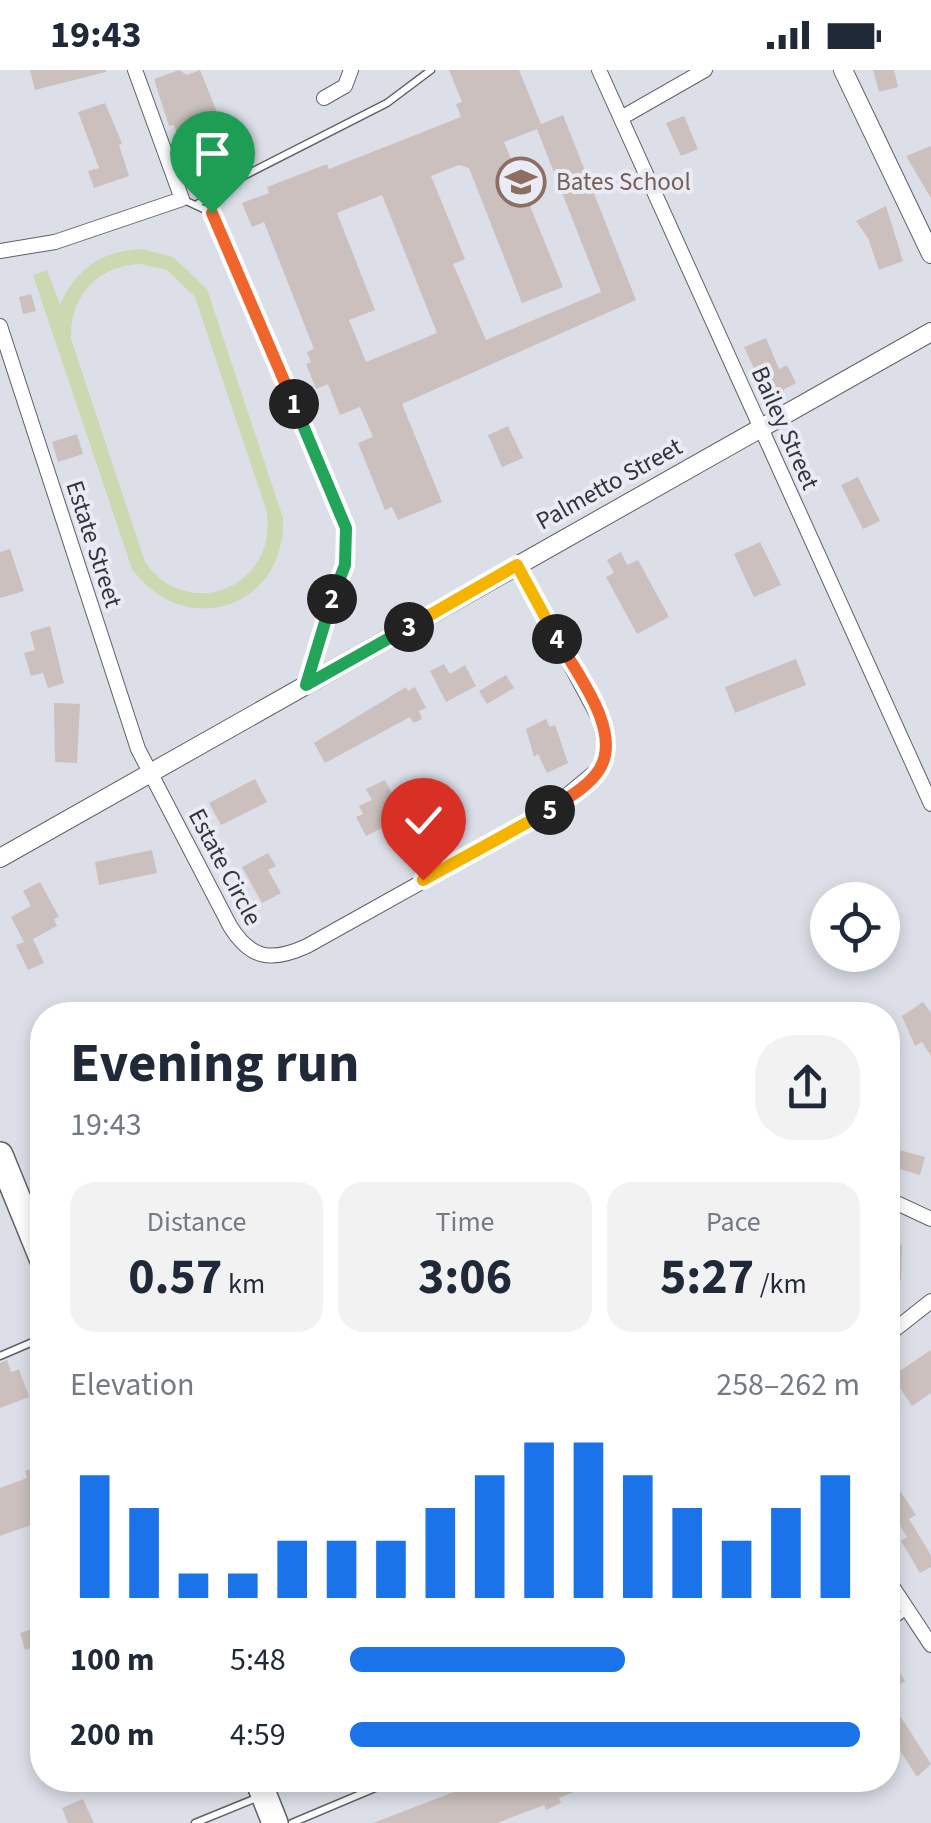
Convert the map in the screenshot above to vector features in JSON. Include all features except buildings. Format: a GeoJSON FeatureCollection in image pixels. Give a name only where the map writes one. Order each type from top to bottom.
{"type":"FeatureCollection","features":[{"type":"Feature","properties":{"kind":"highway"},"geometry":{"type":"LineString","coordinates":[[0,1156],[30,1229]]}},
{"type":"Feature","properties":{"kind":"highway"},"geometry":{"type":"LineString","coordinates":[[263,1792],[276,1823]]}},
{"type":"Feature","properties":{"kind":"street"},"geometry":{"type":"LineString","coordinates":[[0,252],[55,242],[189,202],[135,70]]}},
{"type":"Feature","properties":{"kind":"street"},"geometry":{"type":"LineString","coordinates":[[324,98],[345,86],[350,70]]}},
{"type":"Feature","properties":{"kind":"street","name":"Bailey Street"},"geometry":{"type":"LineString","coordinates":[[599,70],[931,804]]}},
{"type":"Feature","properties":{"kind":"street"},"geometry":{"type":"LineString","coordinates":[[621,118],[705,70]]}},
{"type":"Feature","properties":{"kind":"street"},"geometry":{"type":"LineString","coordinates":[[843,70],[931,254]]}},
{"type":"Feature","properties":{"kind":"street","name":"Estate Street"},"geometry":{"type":"LineString","coordinates":[[0,326],[138,750],[150,773]]}},
{"type":"Feature","properties":{"kind":"street","name":"Palmetto Street"},"geometry":{"type":"LineString","coordinates":[[0,858],[931,332]]}},
{"type":"Feature","properties":{"kind":"street","name":"Estate Circle"},"geometry":{"type":"LineString","coordinates":[[150,773],[240,943],[265,957],[287,955],[307,946],[547,812],[594,776],[606,750],[594,707],[517,565]]}},
{"type":"Feature","properties":{"kind":"street"},"geometry":{"type":"LineString","coordinates":[[900,1205],[931,1219]]}},
{"type":"Feature","properties":{"kind":"street"},"geometry":{"type":"LineString","coordinates":[[900,1326],[931,1301]]}},
{"type":"Feature","properties":{"kind":"street"},"geometry":{"type":"LineString","coordinates":[[900,1598],[931,1645]]}},
{"type":"Feature","properties":{"kind":"lane"},"geometry":{"type":"LineString","coordinates":[[189,202],[387,103],[431,70]]}},
{"type":"Feature","properties":{"kind":"lane"},"geometry":{"type":"LineString","coordinates":[[189,202],[212,213],[346,528],[345,565],[306,685]]}},
{"type":"Feature","properties":{"kind":"lane"},"geometry":{"type":"LineString","coordinates":[[0,1356],[30,1343]]}},
{"type":"Feature","properties":{"kind":"lane"},"geometry":{"type":"LineString","coordinates":[[900,1616],[908,1610]]}},
{"type":"Feature","properties":{"kind":"lane"},"geometry":{"type":"LineString","coordinates":[[195,1823],[253,1792]]}},
{"type":"Feature","properties":{"kind":"lane"},"geometry":{"type":"LineString","coordinates":[[292,1823],[366,1792]]}},
{"type":"Feature","properties":{"kind":"green space"},"geometry":{"type":"Polygon","coordinates":[[[142,249],[173,257],[207,289],[283,518],[280,549],[268,574],[251,593],[228,605],[204,608],[178,604],[154,591],[132,569],[33,275],[47,270],[60,305],[82,272],[103,258],[142,249]],[[141,264],[112,270],[100,277],[81,296],[71,339],[145,562],[163,581],[185,591],[207,593],[228,588],[246,576],[260,558],[267,536],[266,509],[195,297],[167,270],[141,264]]]}},
{"type":"Feature","properties":{"kind":"place","name":"Bates School"},"geometry":{"type":"Point","coordinates":[521,182]}},
{"type":"Feature","properties":{"kind":"route"},"geometry":{"type":"LineString","coordinates":[[212,213],[346,528],[345,565],[306,685],[517,565],[600,720],[604,760],[583,787],[547,812],[423,880]]}}]}
